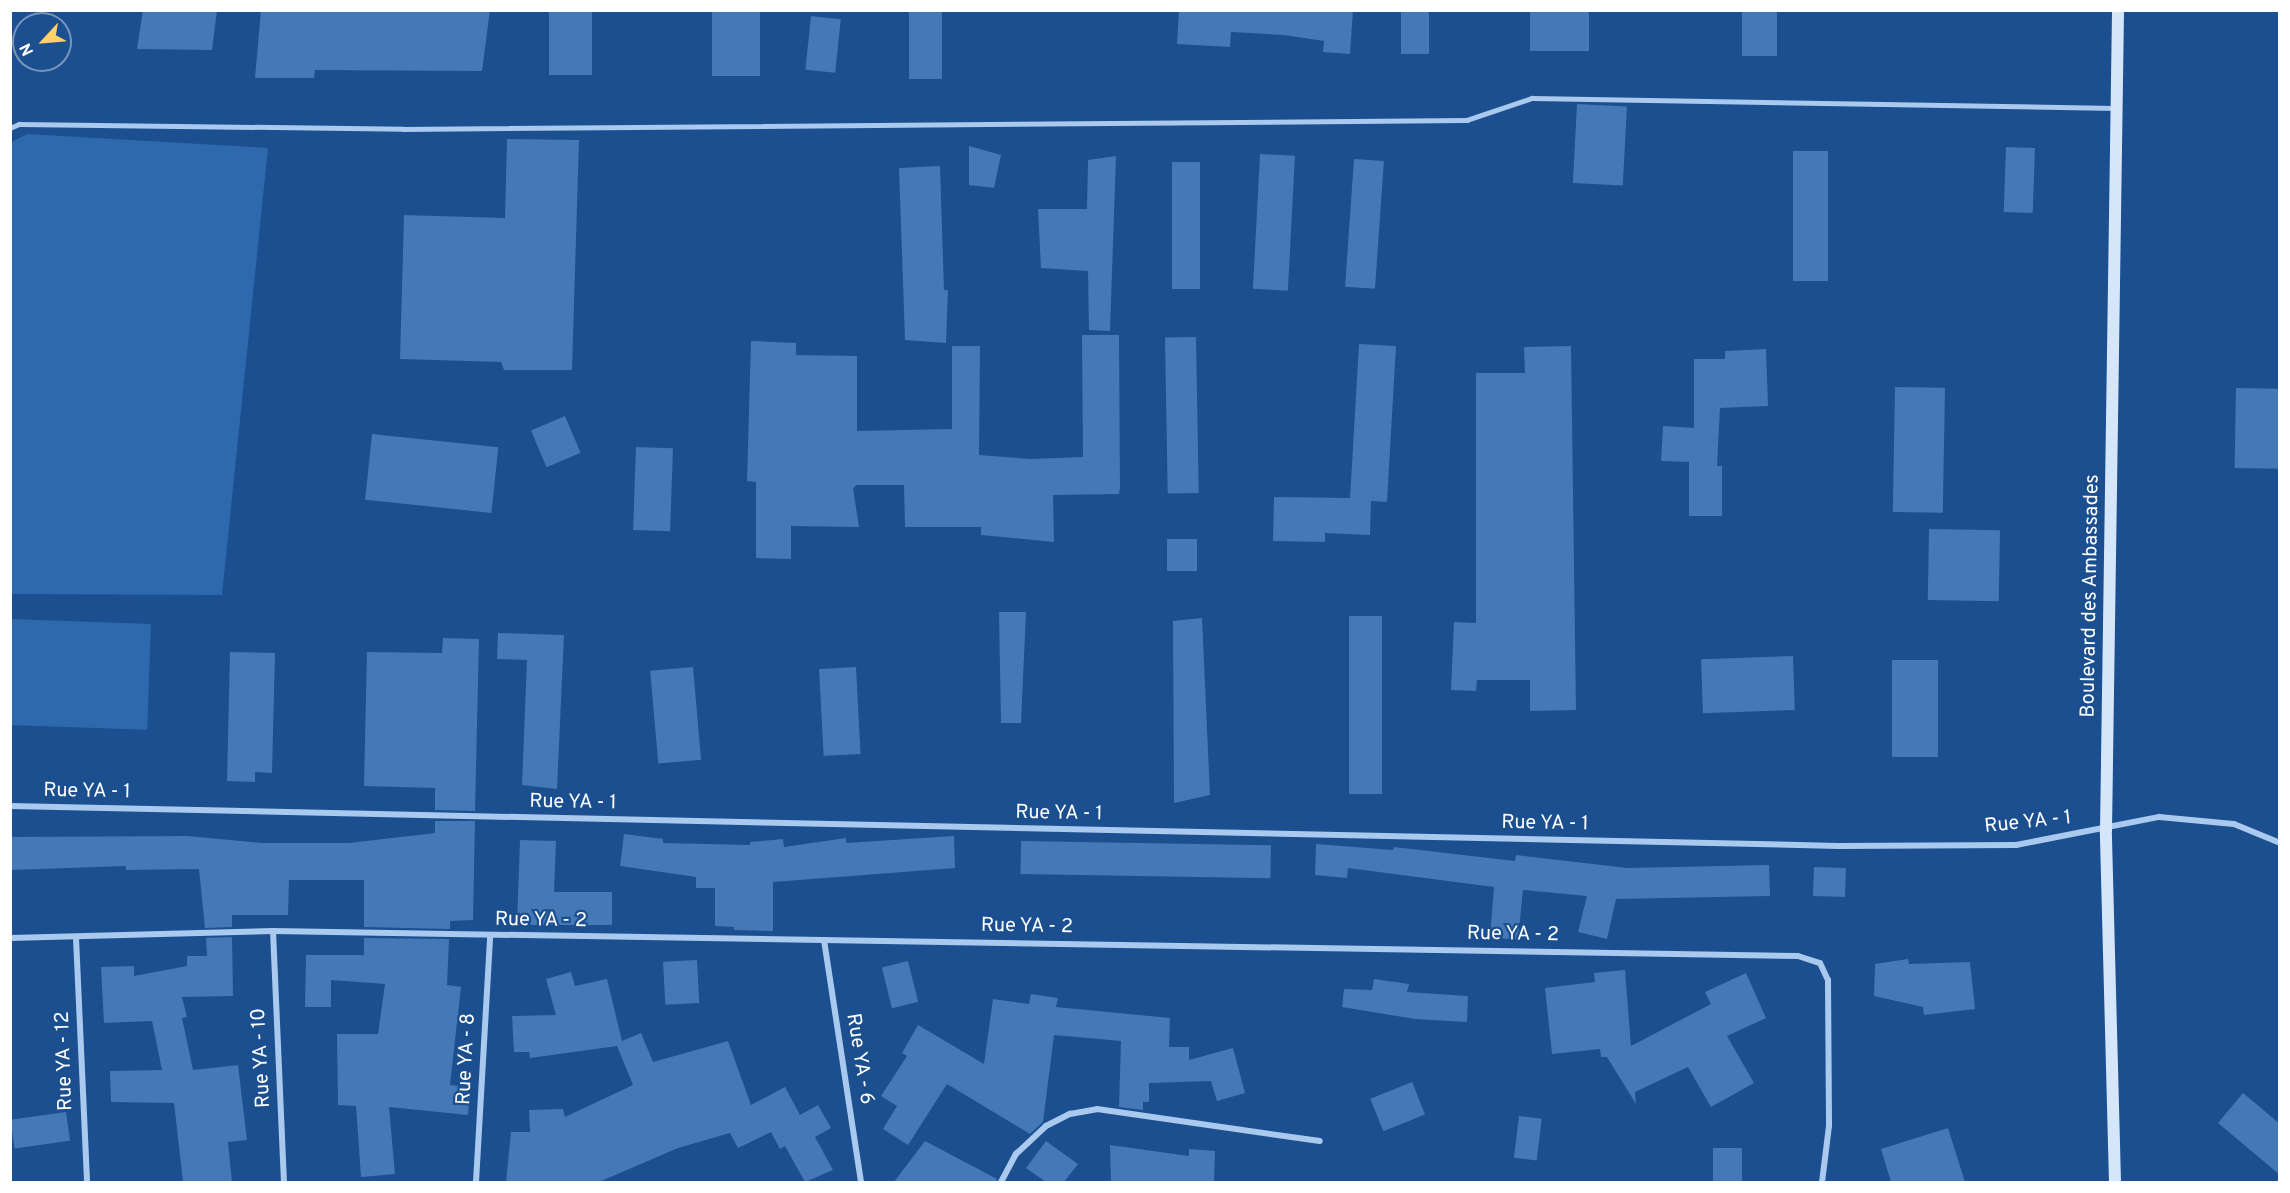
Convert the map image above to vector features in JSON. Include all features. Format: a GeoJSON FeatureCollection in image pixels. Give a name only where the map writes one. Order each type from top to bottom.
{"type":"FeatureCollection","features":[{"type":"Feature","properties":{"kind":"main road","name":"Boulevard des Ambassades"},"geometry":{"type":"LineString","coordinates":[[2115,1182],[2106,830],[2118,10]]}},
{"type":"Feature","properties":{"kind":"street","name":"Rue YA - 1"},"geometry":{"type":"LineString","coordinates":[[10,806],[1839,846],[2016,845],[2106,830],[2159,817],[2234,824],[2280,843]]}},
{"type":"Feature","properties":{"kind":"street","name":"Rue YA - 2"},"geometry":{"type":"LineString","coordinates":[[10,938],[273,931],[490,937],[824,940],[1811,958],[1820,963],[1828,980],[1829,1126],[1822,1182]]}},
{"type":"Feature","properties":{"kind":"street","name":"Rue YA - 10"},"geometry":{"type":"LineString","coordinates":[[273,931],[284,1182]]}},
{"type":"Feature","properties":{"kind":"street","name":"Rue YA - 8"},"geometry":{"type":"LineString","coordinates":[[476,1182],[490,937]]}},
{"type":"Feature","properties":{"kind":"street","name":"Rue YA - 12"},"geometry":{"type":"LineString","coordinates":[[76,938],[87,1182]]}},
{"type":"Feature","properties":{"kind":"street","name":"Rue YA - 6"},"geometry":{"type":"LineString","coordinates":[[824,940],[861,1182]]}},
{"type":"Feature","properties":{"kind":"street"},"geometry":{"type":"LineString","coordinates":[[1001,1182],[1016,1154],[1047,1126],[1070,1114],[1097,1109],[1320,1141]]}},
{"type":"Feature","properties":{"kind":"lane"},"geometry":{"type":"LineString","coordinates":[[10,128],[19,124],[404,129],[1467,120],[1532,98],[2117,108]]}},
{"type":"Feature","properties":{"kind":"shaded area"},"geometry":{"type":"Polygon","coordinates":[[[27,134],[268,148],[222,595],[11,594],[10,143],[27,134]]]}},
{"type":"Feature","properties":{"kind":"shaded area"},"geometry":{"type":"Polygon","coordinates":[[[11,619],[151,624],[147,730],[10,725],[11,619]]]}},
{"type":"Feature","properties":{"kind":"building"},"geometry":{"type":"Polygon","coordinates":[[[143,10],[217,10],[212,50],[137,49],[143,10]]]}},
{"type":"Feature","properties":{"kind":"building"},"geometry":{"type":"Polygon","coordinates":[[[261,10],[490,10],[482,71],[315,70],[314,78],[255,78],[261,10]]]}},
{"type":"Feature","properties":{"kind":"building"},"geometry":{"type":"Polygon","coordinates":[[[549,10],[592,10],[592,75],[549,75],[549,10]]]}},
{"type":"Feature","properties":{"kind":"building"},"geometry":{"type":"Polygon","coordinates":[[[712,10],[760,10],[760,76],[712,76],[712,10]]]}},
{"type":"Feature","properties":{"kind":"building"},"geometry":{"type":"Polygon","coordinates":[[[909,10],[942,10],[942,79],[909,79],[909,10]]]}},
{"type":"Feature","properties":{"kind":"building"},"geometry":{"type":"Polygon","coordinates":[[[1179,10],[1353,10],[1350,54],[1323,52],[1324,41],[1284,35],[1231,32],[1230,47],[1177,44],[1179,10]]]}},
{"type":"Feature","properties":{"kind":"building"},"geometry":{"type":"Polygon","coordinates":[[[1401,10],[1429,10],[1429,54],[1401,54],[1401,10]]]}},
{"type":"Feature","properties":{"kind":"building"},"geometry":{"type":"Polygon","coordinates":[[[1530,10],[1589,10],[1589,51],[1530,51],[1530,10]]]}},
{"type":"Feature","properties":{"kind":"building"},"geometry":{"type":"Polygon","coordinates":[[[1742,10],[1777,10],[1777,56],[1742,56],[1742,10]]]}},
{"type":"Feature","properties":{"kind":"building"},"geometry":{"type":"Polygon","coordinates":[[[811,16],[841,19],[835,73],[805,70],[811,16]]]}},
{"type":"Feature","properties":{"kind":"building"},"geometry":{"type":"Polygon","coordinates":[[[1577,104],[1627,107],[1623,186],[1573,183],[1577,104]]]}},
{"type":"Feature","properties":{"kind":"building"},"geometry":{"type":"Polygon","coordinates":[[[507,139],[579,140],[572,370],[504,370],[501,362],[400,359],[404,215],[505,218],[507,139]]]}},
{"type":"Feature","properties":{"kind":"building"},"geometry":{"type":"Polygon","coordinates":[[[969,146],[1001,155],[994,188],[969,185],[969,146]]]}},
{"type":"Feature","properties":{"kind":"building"},"geometry":{"type":"Polygon","coordinates":[[[2006,147],[2035,148],[2033,213],[2004,212],[2006,147]]]}},
{"type":"Feature","properties":{"kind":"building"},"geometry":{"type":"Polygon","coordinates":[[[1793,151],[1828,151],[1828,281],[1793,281],[1793,151]]]}},
{"type":"Feature","properties":{"kind":"building"},"geometry":{"type":"Polygon","coordinates":[[[1260,154],[1295,156],[1288,291],[1253,289],[1260,154]]]}},
{"type":"Feature","properties":{"kind":"building"},"geometry":{"type":"Polygon","coordinates":[[[1116,156],[1110,331],[1089,330],[1088,271],[1041,268],[1038,209],[1087,209],[1088,160],[1116,156]]]}},
{"type":"Feature","properties":{"kind":"building"},"geometry":{"type":"Polygon","coordinates":[[[1354,159],[1384,161],[1375,289],[1345,287],[1354,159]]]}},
{"type":"Feature","properties":{"kind":"building"},"geometry":{"type":"Polygon","coordinates":[[[1172,162],[1200,162],[1200,289],[1172,289],[1172,162]]]}},
{"type":"Feature","properties":{"kind":"building"},"geometry":{"type":"Polygon","coordinates":[[[940,166],[944,290],[948,290],[946,343],[905,340],[899,168],[940,166]]]}},
{"type":"Feature","properties":{"kind":"building"},"geometry":{"type":"Polygon","coordinates":[[[1082,335],[1119,335],[1120,488],[1119,494],[1053,495],[1054,542],[981,535],[981,527],[905,527],[904,485],[857,485],[853,488],[859,527],[791,526],[791,559],[756,558],[756,482],[747,481],[751,341],[796,343],[796,355],[857,356],[857,431],[952,429],[952,346],[980,346],[979,455],[1030,459],[1083,457],[1082,335]]]}},
{"type":"Feature","properties":{"kind":"building"},"geometry":{"type":"Polygon","coordinates":[[[1196,337],[1199,493],[1168,494],[1165,338],[1196,337]]]}},
{"type":"Feature","properties":{"kind":"building"},"geometry":{"type":"Polygon","coordinates":[[[1359,344],[1396,346],[1387,502],[1371,501],[1370,535],[1325,533],[1325,542],[1273,541],[1274,497],[1350,498],[1359,344]]]}},
{"type":"Feature","properties":{"kind":"building"},"geometry":{"type":"Polygon","coordinates":[[[1571,346],[1576,710],[1530,711],[1530,680],[1477,680],[1476,691],[1451,690],[1454,622],[1476,623],[1476,373],[1525,373],[1524,347],[1571,346]]]}},
{"type":"Feature","properties":{"kind":"building"},"geometry":{"type":"Polygon","coordinates":[[[1766,349],[1768,406],[1720,408],[1717,466],[1722,466],[1722,516],[1689,516],[1689,462],[1661,461],[1663,426],[1694,428],[1694,359],[1725,359],[1725,351],[1766,349]]]}},
{"type":"Feature","properties":{"kind":"building"},"geometry":{"type":"Polygon","coordinates":[[[1895,387],[1945,388],[1943,513],[1893,512],[1895,387]]]}},
{"type":"Feature","properties":{"kind":"building"},"geometry":{"type":"Polygon","coordinates":[[[2236,388],[2280,389],[2279,469],[2235,468],[2236,388]]]}},
{"type":"Feature","properties":{"kind":"building"},"geometry":{"type":"Polygon","coordinates":[[[565,416],[581,453],[547,467],[531,430],[565,416]]]}},
{"type":"Feature","properties":{"kind":"building"},"geometry":{"type":"Polygon","coordinates":[[[372,434],[498,447],[491,513],[365,500],[372,434]]]}},
{"type":"Feature","properties":{"kind":"building"},"geometry":{"type":"Polygon","coordinates":[[[636,447],[673,448],[670,531],[633,530],[636,447]]]}},
{"type":"Feature","properties":{"kind":"building"},"geometry":{"type":"Polygon","coordinates":[[[1929,529],[2000,530],[1999,601],[1928,600],[1929,529]]]}},
{"type":"Feature","properties":{"kind":"building"},"geometry":{"type":"Polygon","coordinates":[[[1167,539],[1197,539],[1197,571],[1167,571],[1167,539]]]}},
{"type":"Feature","properties":{"kind":"building"},"geometry":{"type":"Polygon","coordinates":[[[999,612],[1026,612],[1021,723],[1001,723],[999,612]]]}},
{"type":"Feature","properties":{"kind":"building"},"geometry":{"type":"Polygon","coordinates":[[[1349,616],[1382,616],[1382,794],[1349,794],[1349,616]]]}},
{"type":"Feature","properties":{"kind":"building"},"geometry":{"type":"Polygon","coordinates":[[[1202,618],[1210,795],[1174,803],[1173,621],[1202,618]]]}},
{"type":"Feature","properties":{"kind":"building"},"geometry":{"type":"Polygon","coordinates":[[[498,633],[564,635],[557,789],[522,785],[527,660],[497,659],[498,633]]]}},
{"type":"Feature","properties":{"kind":"building"},"geometry":{"type":"Polygon","coordinates":[[[443,638],[479,639],[475,811],[435,810],[435,788],[364,786],[367,652],[442,653],[443,638]]]}},
{"type":"Feature","properties":{"kind":"building"},"geometry":{"type":"Polygon","coordinates":[[[230,652],[275,653],[272,773],[255,772],[255,782],[227,781],[230,652]]]}},
{"type":"Feature","properties":{"kind":"building"},"geometry":{"type":"Polygon","coordinates":[[[1793,656],[1795,710],[1703,713],[1701,659],[1793,656]]]}},
{"type":"Feature","properties":{"kind":"building"},"geometry":{"type":"Polygon","coordinates":[[[1892,660],[1938,660],[1938,757],[1892,757],[1892,660]]]}},
{"type":"Feature","properties":{"kind":"building"},"geometry":{"type":"Polygon","coordinates":[[[693,667],[701,760],[658,763],[650,671],[693,667]]]}},
{"type":"Feature","properties":{"kind":"building"},"geometry":{"type":"Polygon","coordinates":[[[856,667],[861,754],[824,756],[819,669],[856,667]]]}},
{"type":"Feature","properties":{"kind":"building"},"geometry":{"type":"Polygon","coordinates":[[[435,821],[475,821],[473,920],[450,921],[450,929],[364,927],[364,880],[289,880],[288,915],[232,915],[232,927],[205,928],[199,869],[126,870],[126,866],[10,870],[10,837],[188,836],[261,843],[349,843],[435,833],[435,821]]]}},
{"type":"Feature","properties":{"kind":"building"},"geometry":{"type":"Polygon","coordinates":[[[624,834],[663,839],[663,843],[750,845],[750,842],[783,839],[784,847],[846,838],[846,843],[954,836],[955,868],[773,882],[773,931],[734,930],[734,927],[715,926],[715,888],[696,888],[696,877],[620,866],[624,834]]]}},
{"type":"Feature","properties":{"kind":"building"},"geometry":{"type":"Polygon","coordinates":[[[520,840],[556,841],[554,892],[612,892],[612,925],[517,925],[520,840]]]}},
{"type":"Feature","properties":{"kind":"building"},"geometry":{"type":"Polygon","coordinates":[[[1021,841],[1271,845],[1270,878],[1020,874],[1021,841]]]}},
{"type":"Feature","properties":{"kind":"building"},"geometry":{"type":"Polygon","coordinates":[[[1316,844],[1393,850],[1394,847],[1515,861],[1516,855],[1627,868],[1769,865],[1770,896],[1616,899],[1607,939],[1578,932],[1587,896],[1523,890],[1518,940],[1490,937],[1494,887],[1348,868],[1347,878],[1315,875],[1316,844]]]}},
{"type":"Feature","properties":{"kind":"building"},"geometry":{"type":"Polygon","coordinates":[[[1814,867],[1846,868],[1845,897],[1813,896],[1814,867]]]}},
{"type":"Feature","properties":{"kind":"building"},"geometry":{"type":"Polygon","coordinates":[[[232,937],[233,996],[182,997],[187,1017],[182,1018],[193,1070],[238,1065],[247,1140],[228,1142],[232,1182],[183,1182],[174,1103],[111,1102],[110,1071],[162,1070],[152,1021],[104,1023],[101,967],[134,966],[134,976],[187,966],[187,956],[207,956],[206,938],[232,937]]]}},
{"type":"Feature","properties":{"kind":"building"},"geometry":{"type":"Polygon","coordinates":[[[364,938],[449,939],[447,985],[461,987],[450,1085],[470,1087],[468,1115],[389,1107],[395,1174],[361,1177],[356,1106],[338,1105],[337,1034],[378,1034],[385,984],[331,980],[331,1007],[305,1007],[306,955],[364,955],[364,938]]]}},
{"type":"Feature","properties":{"kind":"building"},"geometry":{"type":"Polygon","coordinates":[[[1908,959],[1909,964],[1970,962],[1975,1009],[1924,1015],[1923,1007],[1874,996],[1875,964],[1908,959]]]}},
{"type":"Feature","properties":{"kind":"building"},"geometry":{"type":"Polygon","coordinates":[[[697,960],[699,1003],[665,1005],[663,962],[697,960]]]}},
{"type":"Feature","properties":{"kind":"building"},"geometry":{"type":"Polygon","coordinates":[[[908,961],[918,1002],[892,1008],[882,968],[908,961]]]}},
{"type":"Feature","properties":{"kind":"building"},"geometry":{"type":"Polygon","coordinates":[[[1625,970],[1631,1046],[1711,1004],[1705,992],[1746,973],[1766,1018],[1727,1036],[1754,1083],[1711,1107],[1688,1067],[1635,1092],[1636,1104],[1607,1057],[1601,1057],[1600,1049],[1552,1054],[1545,988],[1595,982],[1594,973],[1625,970]]]}},
{"type":"Feature","properties":{"kind":"building"},"geometry":{"type":"Polygon","coordinates":[[[571,972],[575,986],[607,979],[622,1041],[641,1033],[653,1062],[728,1041],[751,1105],[785,1087],[800,1115],[818,1105],[831,1128],[815,1137],[833,1170],[805,1182],[785,1146],[780,1149],[771,1132],[738,1148],[730,1133],[678,1148],[599,1182],[506,1182],[511,1132],[530,1132],[529,1110],[563,1109],[565,1117],[633,1085],[617,1046],[530,1058],[529,1052],[514,1052],[512,1016],[556,1015],[546,979],[571,972]]]}},
{"type":"Feature","properties":{"kind":"building"},"geometry":{"type":"Polygon","coordinates":[[[1374,979],[1409,984],[1407,992],[1468,996],[1467,1022],[1415,1019],[1342,1007],[1344,989],[1372,990],[1374,979]]]}},
{"type":"Feature","properties":{"kind":"building"},"geometry":{"type":"Polygon","coordinates":[[[1031,994],[1058,998],[1056,1007],[1170,1018],[1169,1047],[1189,1047],[1189,1060],[1233,1048],[1245,1093],[1217,1101],[1211,1081],[1149,1083],[1149,1102],[1143,1102],[1143,1110],[1119,1107],[1121,1041],[1054,1035],[1043,1122],[1030,1134],[947,1084],[908,1145],[883,1129],[897,1106],[881,1096],[907,1056],[902,1053],[918,1025],[984,1064],[993,999],[1029,1004],[1031,994]]]}},
{"type":"Feature","properties":{"kind":"building"},"geometry":{"type":"Polygon","coordinates":[[[1412,1082],[1425,1114],[1383,1131],[1370,1099],[1412,1082]]]}},
{"type":"Feature","properties":{"kind":"building"},"geometry":{"type":"Polygon","coordinates":[[[2243,1093],[2280,1124],[2280,1175],[2218,1123],[2243,1093]]]}},
{"type":"Feature","properties":{"kind":"building"},"geometry":{"type":"Polygon","coordinates":[[[66,1112],[70,1141],[15,1149],[11,1120],[66,1112]]]}},
{"type":"Feature","properties":{"kind":"building"},"geometry":{"type":"Polygon","coordinates":[[[1519,1116],[1542,1119],[1537,1160],[1514,1158],[1519,1116]]]}},
{"type":"Feature","properties":{"kind":"building"},"geometry":{"type":"Polygon","coordinates":[[[1948,1128],[1965,1182],[1891,1182],[1881,1149],[1948,1128]]]}},
{"type":"Feature","properties":{"kind":"building"},"geometry":{"type":"Polygon","coordinates":[[[925,1141],[997,1179],[996,1182],[894,1182],[925,1141]]]}},
{"type":"Feature","properties":{"kind":"building"},"geometry":{"type":"Polygon","coordinates":[[[1046,1141],[1078,1164],[1064,1182],[1046,1182],[1026,1168],[1046,1141]]]}},
{"type":"Feature","properties":{"kind":"building"},"geometry":{"type":"Polygon","coordinates":[[[1110,1145],[1189,1156],[1189,1149],[1215,1151],[1214,1182],[1111,1182],[1110,1145]]]}},
{"type":"Feature","properties":{"kind":"building"},"geometry":{"type":"Polygon","coordinates":[[[1713,1148],[1742,1148],[1742,1182],[1713,1182],[1713,1148]]]}}]}
